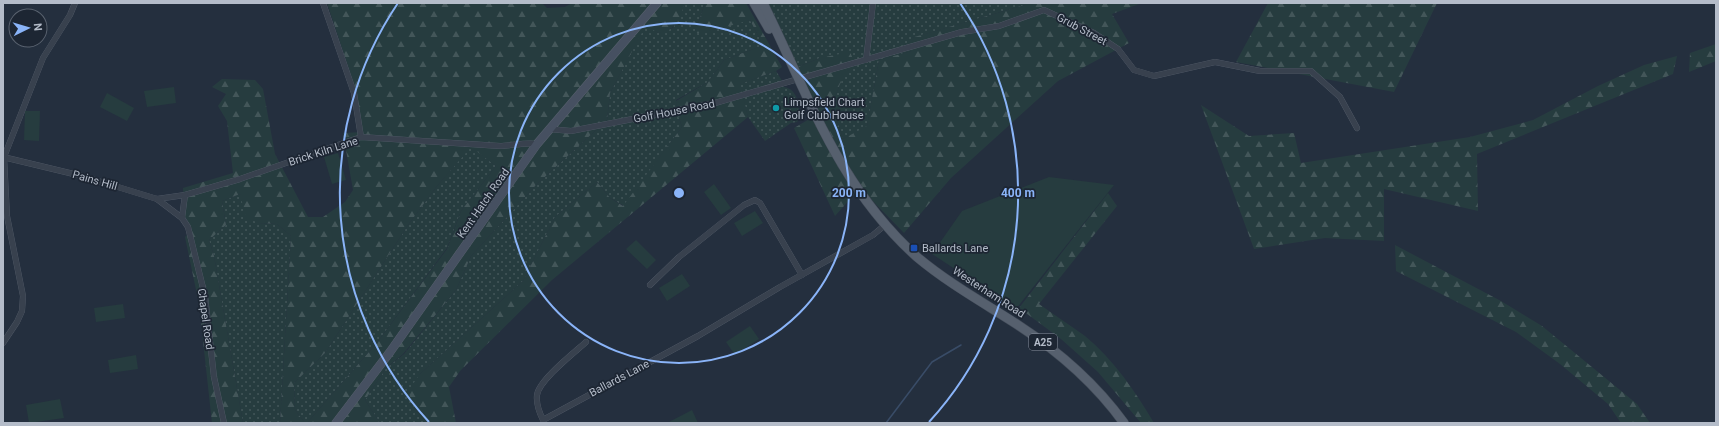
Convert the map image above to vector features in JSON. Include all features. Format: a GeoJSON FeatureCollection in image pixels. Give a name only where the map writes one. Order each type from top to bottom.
{"type":"FeatureCollection","features":[{"type":"Feature","properties":{"kind":"main road","name":"Kent Hatch Road"},"geometry":{"type":"LineString","coordinates":[[336,423],[394,347],[537,144],[657,3]]}},
{"type":"Feature","properties":{"kind":"main road","name":"Westerham Road"},"geometry":{"type":"LineString","coordinates":[[754,3],[798,80],[840,163],[863,198],[885,225],[918,257],[936,271],[1031,334],[1067,361],[1100,394],[1124,423]]}},
{"type":"Feature","properties":{"kind":"main road","name":"Westerham Road"},"geometry":{"type":"LineString","coordinates":[[763,3],[788,54],[792,69]]}},
{"type":"Feature","properties":{"kind":"street"},"geometry":{"type":"LineString","coordinates":[[3,343],[20,316],[22,311],[23,296],[7,216],[4,157],[43,58],[70,15],[74,3]]}},
{"type":"Feature","properties":{"kind":"street"},"geometry":{"type":"LineString","coordinates":[[323,3],[354,93],[360,137]]}},
{"type":"Feature","properties":{"kind":"street"},"geometry":{"type":"LineString","coordinates":[[866,60],[873,3]]}},
{"type":"Feature","properties":{"kind":"street","name":"Grub Street"},"geometry":{"type":"LineString","coordinates":[[798,80],[962,32],[999,26],[1044,10],[1094,33],[1118,49],[1134,70],[1154,76],[1215,62],[1260,71],[1311,71],[1340,97],[1357,128]]}},
{"type":"Feature","properties":{"kind":"street","name":"Golf House Road"},"geometry":{"type":"LineString","coordinates":[[549,129],[571,131],[715,104],[798,80]]}},
{"type":"Feature","properties":{"kind":"street","name":"Brick Kiln Lane"},"geometry":{"type":"LineString","coordinates":[[185,195],[240,179],[360,137],[500,146],[531,143],[537,144]]}},
{"type":"Feature","properties":{"kind":"street","name":"Pains Hill"},"geometry":{"type":"LineString","coordinates":[[4,157],[82,176],[157,199],[185,195]]}},
{"type":"Feature","properties":{"kind":"street"},"geometry":{"type":"LineString","coordinates":[[157,199],[182,218],[185,195]]}},
{"type":"Feature","properties":{"kind":"street"},"geometry":{"type":"LineString","coordinates":[[650,285],[683,254],[744,205],[755,200],[760,203],[802,276]]}},
{"type":"Feature","properties":{"kind":"street","name":"Chapel Road"},"geometry":{"type":"LineString","coordinates":[[182,218],[188,227],[204,296],[214,377],[224,423]]}},
{"type":"Feature","properties":{"kind":"street","name":"Ballards Lane"},"geometry":{"type":"LineString","coordinates":[[586,342],[556,369],[541,386],[537,395],[538,410],[542,420],[695,338],[872,235],[885,225]]}},
{"type":"Feature","properties":{"kind":"green space"},"geometry":{"type":"Polygon","coordinates":[[[327,3],[542,3],[547,8],[565,7],[572,3],[685,3],[679,19],[673,27],[664,32],[658,33],[646,25],[610,93],[607,120],[536,185],[471,256],[456,290],[403,354],[386,368],[365,400],[380,423],[307,423],[376,344],[447,249],[461,211],[496,166],[471,147],[437,186],[408,225],[325,353],[294,383],[295,410],[305,423],[280,423],[291,236],[277,224],[259,223],[246,218],[240,194],[222,201],[226,225],[209,240],[214,256],[243,423],[212,423],[199,304],[185,237],[192,229],[184,215],[183,188],[233,173],[227,121],[218,106],[226,94],[212,87],[222,79],[255,80],[263,89],[275,154],[308,217],[323,217],[345,202],[353,190],[343,133],[363,132],[355,87],[327,3]]]}},
{"type":"Feature","properties":{"kind":"green space"},"geometry":{"type":"Polygon","coordinates":[[[685,3],[705,3],[697,27],[750,20],[762,43],[759,47],[724,60],[708,82],[676,100],[678,115],[682,127],[624,206],[610,198],[597,182],[555,217],[523,281],[420,374],[415,409],[427,423],[380,423],[365,400],[386,368],[404,354],[456,290],[471,256],[536,185],[607,120],[610,93],[646,24],[658,33],[673,28],[685,3]]]}},
{"type":"Feature","properties":{"kind":"green space"},"geometry":{"type":"Polygon","coordinates":[[[705,3],[746,3],[782,67],[776,71],[740,84],[748,117],[552,280],[460,371],[449,387],[456,423],[427,423],[415,409],[408,391],[420,374],[523,281],[555,217],[597,182],[610,198],[623,206],[682,127],[676,101],[708,82],[724,60],[759,47],[762,43],[750,20],[705,33],[695,33],[705,3]]]}},
{"type":"Feature","properties":{"kind":"green space"},"geometry":{"type":"Polygon","coordinates":[[[766,3],[1025,3],[1025,5],[912,38],[912,51],[879,60],[867,127],[843,139],[832,105],[840,84],[820,58],[795,68],[766,3]]]}},
{"type":"Feature","properties":{"kind":"green space"},"geometry":{"type":"Polygon","coordinates":[[[1025,3],[1142,3],[1112,14],[1129,43],[1058,81],[951,178],[904,233],[860,188],[835,216],[794,128],[818,114],[795,68],[820,58],[850,52],[853,59],[840,84],[832,105],[843,139],[867,126],[879,60],[912,51],[911,38],[1025,5],[1025,3]]]}},
{"type":"Feature","properties":{"kind":"green space"},"geometry":{"type":"Polygon","coordinates":[[[1268,3],[1437,3],[1394,92],[1236,62],[1268,3]]]}},
{"type":"Feature","properties":{"kind":"green space"},"geometry":{"type":"Polygon","coordinates":[[[1716,44],[1716,61],[1689,72],[1690,53],[1716,44]]]}},
{"type":"Feature","properties":{"kind":"green space"},"geometry":{"type":"Polygon","coordinates":[[[1677,56],[1673,74],[1477,154],[1478,211],[1384,189],[1384,241],[1325,238],[1254,249],[1201,105],[1249,136],[1294,133],[1301,163],[1470,137],[1533,120],[1598,86],[1644,65],[1677,56]]]}},
{"type":"Feature","properties":{"kind":"green space"},"geometry":{"type":"Polygon","coordinates":[[[776,71],[784,87],[789,88],[795,94],[800,117],[797,122],[791,123],[765,141],[748,117],[739,84],[776,71]]]}},
{"type":"Feature","properties":{"kind":"green space"},"geometry":{"type":"Polygon","coordinates":[[[174,87],[176,103],[147,107],[144,91],[174,87]]]}},
{"type":"Feature","properties":{"kind":"green space"},"geometry":{"type":"Polygon","coordinates":[[[107,93],[134,108],[127,121],[100,107],[107,93]]]}},
{"type":"Feature","properties":{"kind":"green space"},"geometry":{"type":"Polygon","coordinates":[[[25,111],[40,111],[39,141],[24,140],[25,111]]]}},
{"type":"Feature","properties":{"kind":"green space"},"geometry":{"type":"Polygon","coordinates":[[[471,146],[496,166],[461,211],[447,248],[376,344],[307,423],[305,423],[295,410],[294,383],[325,353],[408,225],[437,186],[471,146]]]}},
{"type":"Feature","properties":{"kind":"green space"},"geometry":{"type":"Polygon","coordinates":[[[338,153],[346,180],[332,184],[324,157],[338,153]]]}},
{"type":"Feature","properties":{"kind":"green space"},"geometry":{"type":"Polygon","coordinates":[[[1049,177],[1114,185],[1016,309],[932,254],[962,211],[1049,177]]]}},
{"type":"Feature","properties":{"kind":"green space"},"geometry":{"type":"Polygon","coordinates":[[[714,184],[731,208],[721,215],[704,192],[714,184]]]}},
{"type":"Feature","properties":{"kind":"green space"},"geometry":{"type":"Polygon","coordinates":[[[1108,193],[1117,206],[1039,304],[1096,345],[1123,376],[1154,423],[1141,423],[1098,372],[1061,339],[1019,308],[1108,193]]]}},
{"type":"Feature","properties":{"kind":"green space"},"geometry":{"type":"Polygon","coordinates":[[[240,194],[259,223],[277,224],[291,236],[280,423],[243,423],[214,256],[209,240],[226,225],[222,201],[240,194]]]}},
{"type":"Feature","properties":{"kind":"green space"},"geometry":{"type":"Polygon","coordinates":[[[755,211],[763,223],[742,236],[734,223],[755,211]]]}},
{"type":"Feature","properties":{"kind":"green space"},"geometry":{"type":"Polygon","coordinates":[[[636,240],[656,260],[647,269],[626,249],[636,240]]]}},
{"type":"Feature","properties":{"kind":"green space"},"geometry":{"type":"Polygon","coordinates":[[[1395,245],[1501,301],[1542,326],[1637,404],[1650,423],[1621,423],[1608,404],[1560,364],[1516,332],[1396,271],[1395,245]]]}},
{"type":"Feature","properties":{"kind":"green space"},"geometry":{"type":"Polygon","coordinates":[[[682,274],[690,286],[667,301],[659,288],[682,274]]]}},
{"type":"Feature","properties":{"kind":"green space"},"geometry":{"type":"Polygon","coordinates":[[[123,304],[125,318],[96,322],[94,308],[123,304]]]}},
{"type":"Feature","properties":{"kind":"green space"},"geometry":{"type":"Polygon","coordinates":[[[750,326],[759,339],[735,355],[726,342],[750,326]]]}},
{"type":"Feature","properties":{"kind":"green space"},"geometry":{"type":"Polygon","coordinates":[[[136,355],[138,369],[110,373],[108,360],[136,355]]]}},
{"type":"Feature","properties":{"kind":"green space"},"geometry":{"type":"Polygon","coordinates":[[[60,399],[64,418],[29,423],[26,405],[60,399]]]}},
{"type":"Feature","properties":{"kind":"green space"},"geometry":{"type":"Polygon","coordinates":[[[692,410],[698,423],[667,423],[692,410]]]}},
{"type":"Feature","properties":{"kind":"waterway"},"geometry":{"type":"LineString","coordinates":[[886,423],[932,362],[961,345]]}},
{"type":"Feature","properties":{"kind":"place","name":"Limpsfield Chart Golf Club House"},"geometry":{"type":"Point","coordinates":[776,108]}},
{"type":"Feature","properties":{"kind":"place","name":"Ballards Lane"},"geometry":{"type":"Point","coordinates":[914,248]}}]}
